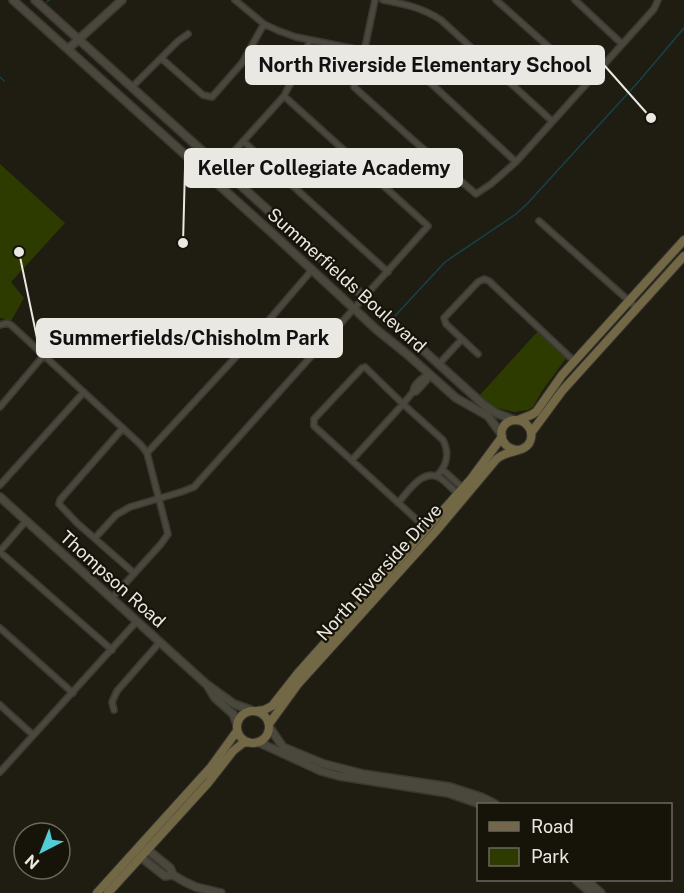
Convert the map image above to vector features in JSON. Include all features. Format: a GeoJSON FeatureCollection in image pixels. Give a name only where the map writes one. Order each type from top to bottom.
{"type":"FeatureCollection","features":[{"type":"Feature","properties":{"kind":"main road","name":"North Riverside Drive"},"geometry":{"type":"LineString","coordinates":[[258,742],[267,735],[269,726],[298,684],[479,469],[502,436],[507,423],[536,412],[574,361],[684,240]]}},
{"type":"Feature","properties":{"kind":"main road","name":"North Riverside Drive"},"geometry":{"type":"LineString","coordinates":[[108,893],[211,767],[237,728],[242,715],[272,706],[292,679],[453,512],[494,462],[503,455],[523,449],[530,442],[531,433],[562,391],[684,256]]}},
{"type":"Feature","properties":{"kind":"main road"},"geometry":{"type":"LineString","coordinates":[[515,420],[528,426],[531,433]]}},
{"type":"Feature","properties":{"kind":"main road"},"geometry":{"type":"LineString","coordinates":[[502,436],[503,442],[509,448],[518,450]]}},
{"type":"Feature","properties":{"kind":"main road"},"geometry":{"type":"LineString","coordinates":[[254,710],[265,716],[269,726]]}},
{"type":"Feature","properties":{"kind":"main road"},"geometry":{"type":"LineString","coordinates":[[237,728],[241,738],[248,742],[258,742]]}},
{"type":"Feature","properties":{"kind":"main road","name":"North Riverside Drive"},"geometry":{"type":"LineString","coordinates":[[144,847],[208,783],[233,751],[248,742]]}},
{"type":"Feature","properties":{"kind":"main road","name":"North Riverside Drive"},"geometry":{"type":"LineString","coordinates":[[97,893],[138,854]]}},
{"type":"Feature","properties":{"kind":"street","name":"Summerfields Boulevard"},"geometry":{"type":"LineString","coordinates":[[13,0],[377,330],[456,398],[488,416],[502,436]]}},
{"type":"Feature","properties":{"kind":"street","name":"Summerfields Boulevard"},"geometry":{"type":"LineString","coordinates":[[34,0],[484,405],[515,420]]}},
{"type":"Feature","properties":{"kind":"street"},"geometry":{"type":"LineString","coordinates":[[68,49],[122,0]]}},
{"type":"Feature","properties":{"kind":"street"},"geometry":{"type":"LineString","coordinates":[[235,0],[264,24],[279,31],[364,52],[371,51],[410,64],[516,162]]}},
{"type":"Feature","properties":{"kind":"street"},"geometry":{"type":"LineString","coordinates":[[375,0],[354,87],[467,189],[476,194],[492,184],[516,162],[654,9],[658,0]]}},
{"type":"Feature","properties":{"kind":"street"},"geometry":{"type":"LineString","coordinates":[[383,0],[410,5],[441,20],[552,121]]}},
{"type":"Feature","properties":{"kind":"street"},"geometry":{"type":"LineString","coordinates":[[496,0],[588,82]]}},
{"type":"Feature","properties":{"kind":"street"},"geometry":{"type":"LineString","coordinates":[[575,0],[622,44]]}},
{"type":"Feature","properties":{"kind":"street"},"geometry":{"type":"LineString","coordinates":[[161,58],[202,95],[212,97],[242,63],[264,24]]}},
{"type":"Feature","properties":{"kind":"street"},"geometry":{"type":"LineString","coordinates":[[132,87],[188,34]]}},
{"type":"Feature","properties":{"kind":"street"},"geometry":{"type":"LineString","coordinates":[[210,178],[284,96],[299,72],[310,40]]}},
{"type":"Feature","properties":{"kind":"street"},"geometry":{"type":"LineString","coordinates":[[95,538],[116,515],[130,507],[194,487],[428,226],[284,96]]}},
{"type":"Feature","properties":{"kind":"street"},"geometry":{"type":"LineString","coordinates":[[243,141],[388,272]]}},
{"type":"Feature","properties":{"kind":"street"},"geometry":{"type":"LineString","coordinates":[[539,221],[637,308]]}},
{"type":"Feature","properties":{"kind":"street"},"geometry":{"type":"LineString","coordinates":[[147,453],[257,334],[312,270]]}},
{"type":"Feature","properties":{"kind":"street"},"geometry":{"type":"LineString","coordinates":[[478,354],[446,324],[444,318],[481,279],[486,279],[574,361]]}},
{"type":"Feature","properties":{"kind":"street"},"geometry":{"type":"LineString","coordinates":[[0,325],[7,323],[11,325],[147,453],[168,534],[112,598]]}},
{"type":"Feature","properties":{"kind":"street"},"geometry":{"type":"LineString","coordinates":[[352,460],[403,404],[413,389],[462,339]]}},
{"type":"Feature","properties":{"kind":"street"},"geometry":{"type":"LineString","coordinates":[[0,407],[44,355]]}},
{"type":"Feature","properties":{"kind":"street"},"geometry":{"type":"LineString","coordinates":[[427,529],[314,426],[314,419],[365,367],[443,440],[448,455],[443,470],[437,476]]}},
{"type":"Feature","properties":{"kind":"street"},"geometry":{"type":"LineString","coordinates":[[0,485],[84,392]]}},
{"type":"Feature","properties":{"kind":"street"},"geometry":{"type":"LineString","coordinates":[[123,428],[60,500],[59,504],[134,573]]}},
{"type":"Feature","properties":{"kind":"street"},"geometry":{"type":"LineString","coordinates":[[443,470],[460,491]]}},
{"type":"Feature","properties":{"kind":"street"},"geometry":{"type":"LineString","coordinates":[[398,503],[417,481],[424,477],[437,476],[460,491]]}},
{"type":"Feature","properties":{"kind":"street","name":"Thompson Road"},"geometry":{"type":"LineString","coordinates":[[0,497],[206,683],[230,702],[254,710]]}},
{"type":"Feature","properties":{"kind":"street"},"geometry":{"type":"LineString","coordinates":[[26,521],[0,551],[111,650]]}},
{"type":"Feature","properties":{"kind":"street"},"geometry":{"type":"LineString","coordinates":[[0,772],[137,621]]}},
{"type":"Feature","properties":{"kind":"street"},"geometry":{"type":"LineString","coordinates":[[0,628],[73,693]]}},
{"type":"Feature","properties":{"kind":"street"},"geometry":{"type":"LineString","coordinates":[[114,710],[112,702],[117,691],[160,642]]}},
{"type":"Feature","properties":{"kind":"street","name":"Thompson Road"},"geometry":{"type":"LineString","coordinates":[[206,683],[215,698],[233,714],[237,728]]}},
{"type":"Feature","properties":{"kind":"street"},"geometry":{"type":"LineString","coordinates":[[0,705],[33,735]]}},
{"type":"Feature","properties":{"kind":"street"},"geometry":{"type":"LineString","coordinates":[[269,726],[283,747],[339,776],[465,792],[492,803]]}},
{"type":"Feature","properties":{"kind":"street"},"geometry":{"type":"LineString","coordinates":[[258,742],[323,767]]}},
{"type":"Feature","properties":{"kind":"street"},"geometry":{"type":"LineString","coordinates":[[442,789],[477,803]]}},
{"type":"Feature","properties":{"kind":"street"},"geometry":{"type":"LineString","coordinates":[[144,847],[170,868],[173,875]]}},
{"type":"Feature","properties":{"kind":"street"},"geometry":{"type":"LineString","coordinates":[[138,854],[165,876],[173,875],[196,887],[221,893]]}},
{"type":"Feature","properties":{"kind":"street"},"geometry":{"type":"LineString","coordinates":[[582,881],[591,893]]}},
{"type":"Feature","properties":{"kind":"street"},"geometry":{"type":"LineString","coordinates":[[582,881],[601,893]]}},
{"type":"Feature","properties":{"kind":"green space"},"geometry":{"type":"Polygon","coordinates":[[[0,164],[65,223],[11,282],[24,298],[11,321],[0,318],[0,164]]]}},
{"type":"Feature","properties":{"kind":"green space"},"geometry":{"type":"Polygon","coordinates":[[[539,330],[567,357],[533,407],[514,412],[488,405],[479,396],[539,330]]]}},
{"type":"Feature","properties":{"kind":"waterway"},"geometry":{"type":"LineString","coordinates":[[394,317],[445,262],[516,214],[527,204],[684,28]]}},
{"type":"Feature","properties":{"kind":"waterway"},"geometry":{"type":"LineString","coordinates":[[0,77],[4,81]]}},
{"type":"Feature","properties":{"kind":"place","name":"North Riverside Elementary School"},"geometry":{"type":"Point","coordinates":[651,118]}},
{"type":"Feature","properties":{"kind":"place","name":"Keller Collegiate Academy"},"geometry":{"type":"Point","coordinates":[183,243]}},
{"type":"Feature","properties":{"kind":"place","name":"Summerfields/Chisholm Park"},"geometry":{"type":"Point","coordinates":[19,252]}}]}
